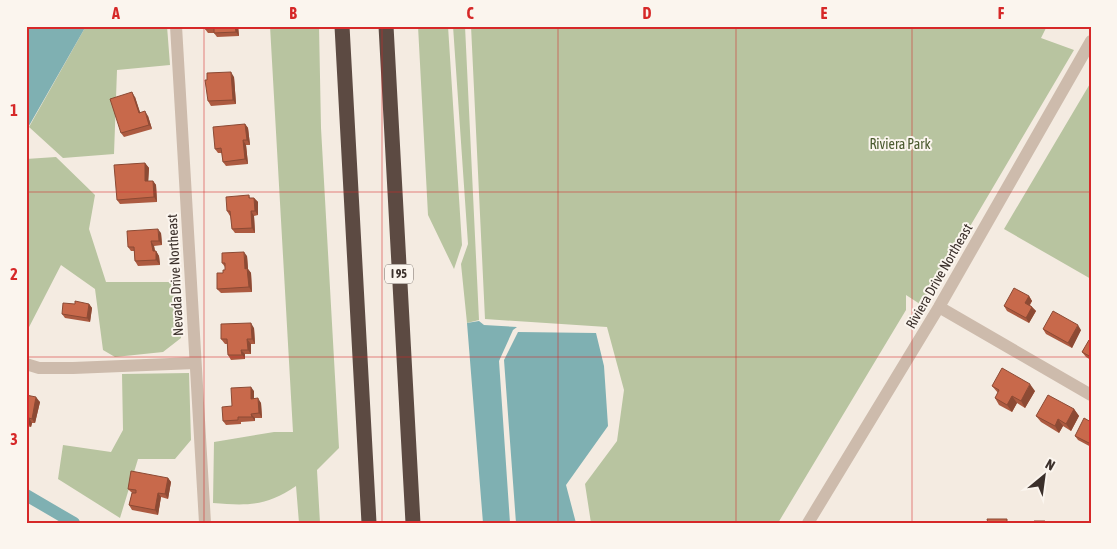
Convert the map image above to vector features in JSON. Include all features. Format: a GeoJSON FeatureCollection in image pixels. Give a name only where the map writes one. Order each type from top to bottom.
{"type":"FeatureCollection","features":[{"type":"Feature","properties":{"kind":"highway"},"geometry":{"type":"LineString","coordinates":[[342,26],[370,523]]}},
{"type":"Feature","properties":{"kind":"highway","name":"I 95"},"geometry":{"type":"LineString","coordinates":[[386,26],[413,523]]}},
{"type":"Feature","properties":{"kind":"street","name":"Nevada Drive Northeast"},"geometry":{"type":"LineString","coordinates":[[176,26],[205,523]]}},
{"type":"Feature","properties":{"kind":"street","name":"Riviera Drive Northeast"},"geometry":{"type":"LineString","coordinates":[[808,523],[939,307],[1091,41]]}},
{"type":"Feature","properties":{"kind":"street"},"geometry":{"type":"LineString","coordinates":[[939,307],[1091,395]]}},
{"type":"Feature","properties":{"kind":"street"},"geometry":{"type":"LineString","coordinates":[[26,364],[39,368],[73,368],[195,363]]}},
{"type":"Feature","properties":{"kind":"green space"},"geometry":{"type":"Polygon","coordinates":[[[86,26],[167,26],[170,65],[117,70],[114,154],[63,158],[29,127],[86,26]]]}},
{"type":"Feature","properties":{"kind":"green space"},"geometry":{"type":"Polygon","coordinates":[[[270,26],[319,26],[321,128],[339,448],[317,470],[320,523],[299,523],[296,486],[276,498],[257,503],[213,503],[214,442],[274,432],[293,432],[270,26]]]}},
{"type":"Feature","properties":{"kind":"green space"},"geometry":{"type":"Polygon","coordinates":[[[418,26],[448,26],[462,245],[454,269],[428,215],[418,26]]]}},
{"type":"Feature","properties":{"kind":"green space"},"geometry":{"type":"Polygon","coordinates":[[[453,26],[465,26],[479,320],[467,323],[461,264],[468,244],[453,26]]]}},
{"type":"Feature","properties":{"kind":"green space","name":"Riviera Park"},"geometry":{"type":"Polygon","coordinates":[[[471,26],[1047,26],[1041,38],[1074,50],[923,306],[906,295],[906,310],[778,523],[591,523],[585,484],[617,441],[624,390],[607,327],[485,319],[471,26]]]}},
{"type":"Feature","properties":{"kind":"green space"},"geometry":{"type":"Polygon","coordinates":[[[1091,82],[1091,279],[1004,229],[1091,82]]]}},
{"type":"Feature","properties":{"kind":"green space"},"geometry":{"type":"Polygon","coordinates":[[[56,157],[95,195],[89,229],[106,282],[181,282],[181,338],[163,352],[115,357],[103,350],[95,289],[61,265],[26,333],[26,159],[56,157]]]}},
{"type":"Feature","properties":{"kind":"green space"},"geometry":{"type":"Polygon","coordinates":[[[189,373],[191,440],[175,459],[138,459],[120,518],[58,479],[63,445],[111,452],[123,430],[122,374],[189,373]]]}},
{"type":"Feature","properties":{"kind":"water"},"geometry":{"type":"Polygon","coordinates":[[[26,26],[86,26],[26,131],[26,26]]]}},
{"type":"Feature","properties":{"kind":"water"},"geometry":{"type":"Polygon","coordinates":[[[479,321],[484,325],[517,327],[513,330],[499,361],[510,523],[483,523],[467,323],[479,321]]]}},
{"type":"Feature","properties":{"kind":"water"},"geometry":{"type":"Polygon","coordinates":[[[518,332],[596,333],[604,366],[608,426],[566,485],[576,523],[516,523],[504,360],[518,332]]]}},
{"type":"Feature","properties":{"kind":"building"},"geometry":{"type":"Polygon","coordinates":[[[204,26],[235,26],[236,32],[214,33],[214,28],[205,29],[204,26]]]}},
{"type":"Feature","properties":{"kind":"building"},"geometry":{"type":"Polygon","coordinates":[[[231,72],[233,100],[208,101],[205,80],[207,80],[207,73],[231,72]]]}},
{"type":"Feature","properties":{"kind":"building"},"geometry":{"type":"Polygon","coordinates":[[[132,92],[139,113],[145,111],[149,125],[121,133],[110,99],[132,92]]]}},
{"type":"Feature","properties":{"kind":"building"},"geometry":{"type":"Polygon","coordinates":[[[245,124],[247,140],[243,140],[245,159],[223,162],[221,148],[215,149],[213,127],[245,124]]]}},
{"type":"Feature","properties":{"kind":"building"},"geometry":{"type":"Polygon","coordinates":[[[145,163],[145,181],[153,181],[154,197],[117,200],[114,165],[145,163]]]}},
{"type":"Feature","properties":{"kind":"building"},"geometry":{"type":"Polygon","coordinates":[[[249,195],[249,198],[254,198],[255,211],[251,211],[252,228],[232,229],[230,211],[227,211],[226,197],[249,195]]]}},
{"type":"Feature","properties":{"kind":"building"},"geometry":{"type":"Polygon","coordinates":[[[158,229],[159,241],[151,241],[153,251],[156,251],[156,260],[135,261],[134,247],[128,247],[127,231],[158,229]]]}},
{"type":"Feature","properties":{"kind":"building"},"geometry":{"type":"Polygon","coordinates":[[[244,252],[249,287],[217,289],[217,273],[223,273],[223,270],[225,270],[225,263],[222,263],[222,253],[244,252]]]}},
{"type":"Feature","properties":{"kind":"building"},"geometry":{"type":"Polygon","coordinates":[[[1014,288],[1029,296],[1025,303],[1032,307],[1026,318],[1004,306],[1014,288]]]}},
{"type":"Feature","properties":{"kind":"building"},"geometry":{"type":"Polygon","coordinates":[[[75,301],[89,304],[87,318],[62,314],[63,303],[75,304],[75,301]]]}},
{"type":"Feature","properties":{"kind":"building"},"geometry":{"type":"Polygon","coordinates":[[[1053,311],[1078,325],[1068,343],[1043,329],[1053,311]]]}},
{"type":"Feature","properties":{"kind":"building"},"geometry":{"type":"Polygon","coordinates":[[[251,323],[252,339],[247,339],[248,350],[241,350],[242,355],[228,355],[227,339],[221,339],[221,324],[251,323]]]}},
{"type":"Feature","properties":{"kind":"building"},"geometry":{"type":"Polygon","coordinates":[[[1089,340],[1091,340],[1091,357],[1082,352],[1089,340]]]}},
{"type":"Feature","properties":{"kind":"building"},"geometry":{"type":"Polygon","coordinates":[[[1002,368],[1030,384],[1021,401],[1012,396],[1007,405],[995,398],[999,390],[992,386],[1002,368]]]}},
{"type":"Feature","properties":{"kind":"building"},"geometry":{"type":"Polygon","coordinates":[[[251,387],[251,399],[258,398],[259,413],[251,414],[252,417],[238,417],[238,420],[223,421],[222,407],[232,406],[231,388],[251,387]]]}},
{"type":"Feature","properties":{"kind":"building"},"geometry":{"type":"Polygon","coordinates":[[[26,395],[36,397],[32,419],[29,418],[28,423],[26,423],[26,395]]]}},
{"type":"Feature","properties":{"kind":"building"},"geometry":{"type":"Polygon","coordinates":[[[1048,395],[1074,409],[1066,424],[1058,419],[1055,426],[1036,416],[1048,395]]]}},
{"type":"Feature","properties":{"kind":"building"},"geometry":{"type":"Polygon","coordinates":[[[1084,418],[1091,422],[1091,444],[1075,436],[1084,418]]]}},
{"type":"Feature","properties":{"kind":"building"},"geometry":{"type":"Polygon","coordinates":[[[131,471],[168,478],[165,494],[158,493],[155,510],[129,505],[132,493],[136,493],[136,490],[128,489],[131,471]]]}},
{"type":"Feature","properties":{"kind":"building"},"geometry":{"type":"Polygon","coordinates":[[[987,519],[1007,519],[1007,523],[988,523],[987,519]]]}},
{"type":"Feature","properties":{"kind":"building"},"geometry":{"type":"Polygon","coordinates":[[[1034,521],[1045,521],[1045,523],[1034,523],[1034,521]]]}},
{"type":"Feature","properties":{"kind":"waterway"},"geometry":{"type":"LineString","coordinates":[[26,495],[74,523]]}}]}
